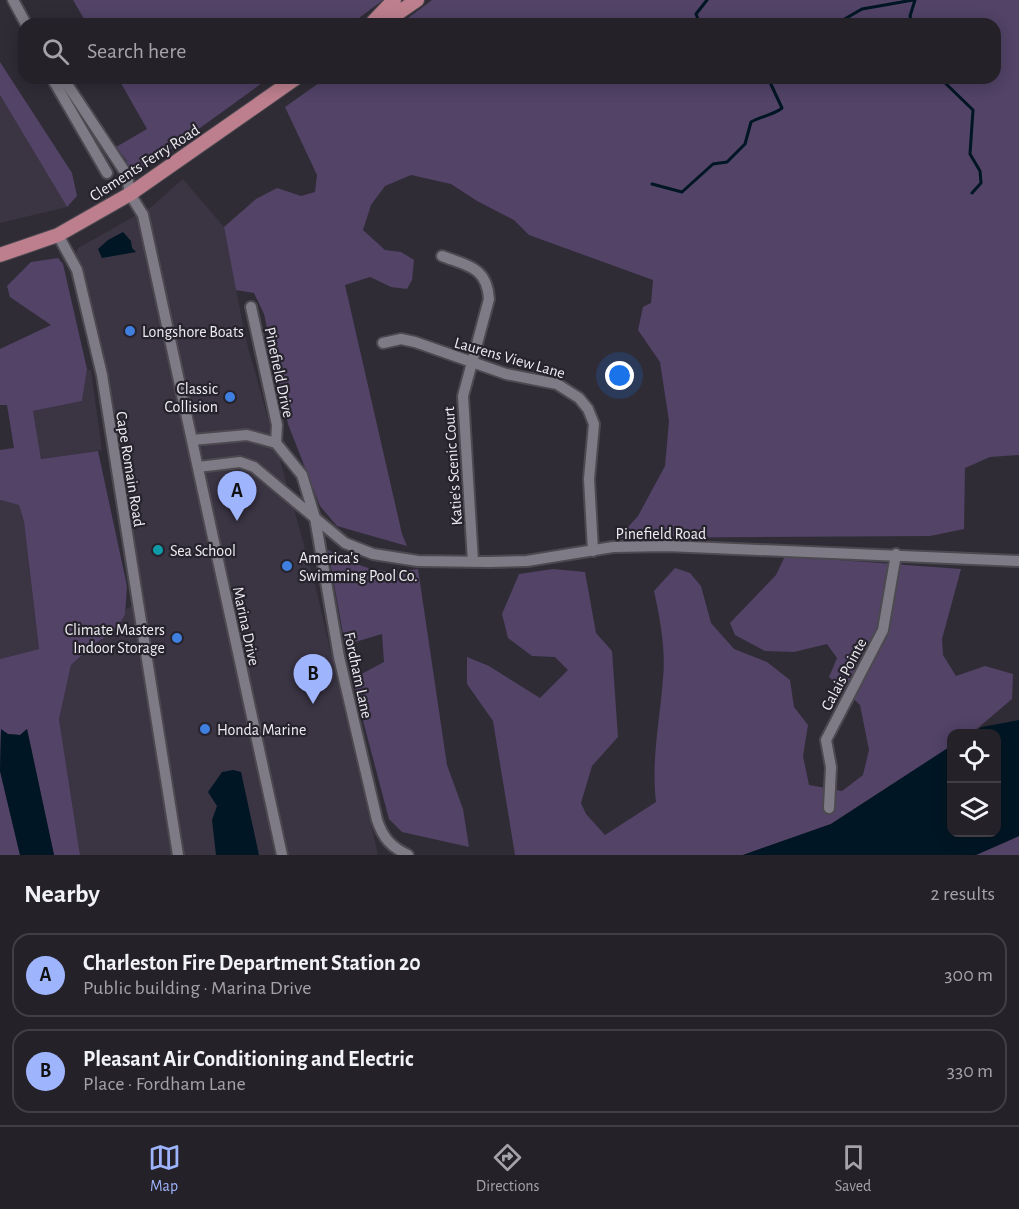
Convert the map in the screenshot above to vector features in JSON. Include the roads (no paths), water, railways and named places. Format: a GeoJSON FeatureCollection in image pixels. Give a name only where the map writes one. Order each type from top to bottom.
{"type":"FeatureCollection","features":[{"type":"Feature","properties":{"kind":"main road"},"geometry":{"type":"LineString","coordinates":[[378,18],[394,0]]}},
{"type":"Feature","properties":{"kind":"main road"},"geometry":{"type":"LineString","coordinates":[[387,18],[417,0]]}},
{"type":"Feature","properties":{"kind":"main road","name":"Clements Ferry Road"},"geometry":{"type":"LineString","coordinates":[[0,255],[58,235],[130,194],[287,84]]}},
{"type":"Feature","properties":{"kind":"street"},"geometry":{"type":"LineString","coordinates":[[13,0],[23,18]]}},
{"type":"Feature","properties":{"kind":"street"},"geometry":{"type":"LineString","coordinates":[[55,84],[107,173]]}},
{"type":"Feature","properties":{"kind":"street","name":"Marina Drive"},"geometry":{"type":"LineString","coordinates":[[67,84],[127,175],[130,194],[143,215],[282,855]]}},
{"type":"Feature","properties":{"kind":"street","name":"Cape Romain Road"},"geometry":{"type":"LineString","coordinates":[[58,235],[77,270],[102,375],[178,855]]}},
{"type":"Feature","properties":{"kind":"street","name":"Katie's Scenic Court"},"geometry":{"type":"LineString","coordinates":[[442,256],[478,270],[487,282],[489,299],[463,396],[462,415],[473,562]]}},
{"type":"Feature","properties":{"kind":"street","name":"Pinefield Drive"},"geometry":{"type":"LineString","coordinates":[[251,307],[277,425],[276,443]]}},
{"type":"Feature","properties":{"kind":"street","name":"Laurens View Lane"},"geometry":{"type":"LineString","coordinates":[[383,343],[401,339],[415,342],[471,364],[557,384],[579,398],[588,409],[594,424],[590,480],[593,551]]}},
{"type":"Feature","properties":{"kind":"street"},"geometry":{"type":"LineString","coordinates":[[192,440],[247,435],[276,443],[302,475],[315,518]]}},
{"type":"Feature","properties":{"kind":"street","name":"Pinefield Road"},"geometry":{"type":"LineString","coordinates":[[198,467],[240,462],[254,467],[345,543],[373,554],[418,561],[526,561],[613,547],[667,546],[1019,561]]}},
{"type":"Feature","properties":{"kind":"street","name":"Fordham Lane"},"geometry":{"type":"LineString","coordinates":[[315,518],[339,657],[383,836],[394,849],[408,855]]}},
{"type":"Feature","properties":{"kind":"street","name":"Calais Pointe"},"geometry":{"type":"LineString","coordinates":[[829,808],[831,767],[826,740],[883,630],[896,554]]}},
{"type":"Feature","properties":{"kind":"water"},"geometry":{"type":"Polygon","coordinates":[[[123,232],[131,241],[132,248],[136,252],[102,258],[98,249],[108,240],[123,232]]]}},
{"type":"Feature","properties":{"kind":"water"},"geometry":{"type":"Polygon","coordinates":[[[1019,720],[1019,836],[976,855],[743,855],[831,824],[947,749],[947,837],[1001,837],[1001,729],[979,729],[1019,720]]]}},
{"type":"Feature","properties":{"kind":"water"},"geometry":{"type":"Polygon","coordinates":[[[1,729],[8,734],[20,735],[27,729],[54,855],[20,855],[0,771],[1,729]]]}},
{"type":"Feature","properties":{"kind":"water"},"geometry":{"type":"Polygon","coordinates":[[[233,770],[241,772],[259,855],[216,855],[212,820],[217,806],[208,792],[222,772],[233,770]]]}},
{"type":"Feature","properties":{"kind":"waterway"},"geometry":{"type":"LineString","coordinates":[[698,18],[696,14],[707,0]]}},
{"type":"Feature","properties":{"kind":"waterway"},"geometry":{"type":"LineString","coordinates":[[846,18],[862,9],[913,0]]}},
{"type":"Feature","properties":{"kind":"waterway"},"geometry":{"type":"LineString","coordinates":[[910,18],[915,0]]}},
{"type":"Feature","properties":{"kind":"waterway"},"geometry":{"type":"LineString","coordinates":[[652,184],[682,192],[713,164],[727,162],[745,144],[751,122],[782,108],[771,84]]}},
{"type":"Feature","properties":{"kind":"waterway"},"geometry":{"type":"LineString","coordinates":[[946,84],[973,110],[970,154],[980,171],[981,183],[972,193]]}},
{"type":"Feature","properties":{"kind":"place","name":"Longshore Boats"},"geometry":{"type":"Point","coordinates":[130,331]}},
{"type":"Feature","properties":{"kind":"place","name":"Classic Collision"},"geometry":{"type":"Point","coordinates":[230,397]}},
{"type":"Feature","properties":{"kind":"place","name":"Charleston Fire Department Station 20"},"geometry":{"type":"Point","coordinates":[237,521]}},
{"type":"Feature","properties":{"kind":"place","name":"Sea School"},"geometry":{"type":"Point","coordinates":[158,550]}},
{"type":"Feature","properties":{"kind":"place","name":"America's Swimming Pool Co."},"geometry":{"type":"Point","coordinates":[287,566]}},
{"type":"Feature","properties":{"kind":"place","name":"Climate Masters Indoor Storage"},"geometry":{"type":"Point","coordinates":[177,638]}},
{"type":"Feature","properties":{"kind":"place","name":"Pleasant Air Conditioning and Electric"},"geometry":{"type":"Point","coordinates":[313,704]}},
{"type":"Feature","properties":{"kind":"place","name":"Honda Marine"},"geometry":{"type":"Point","coordinates":[205,729]}}]}
